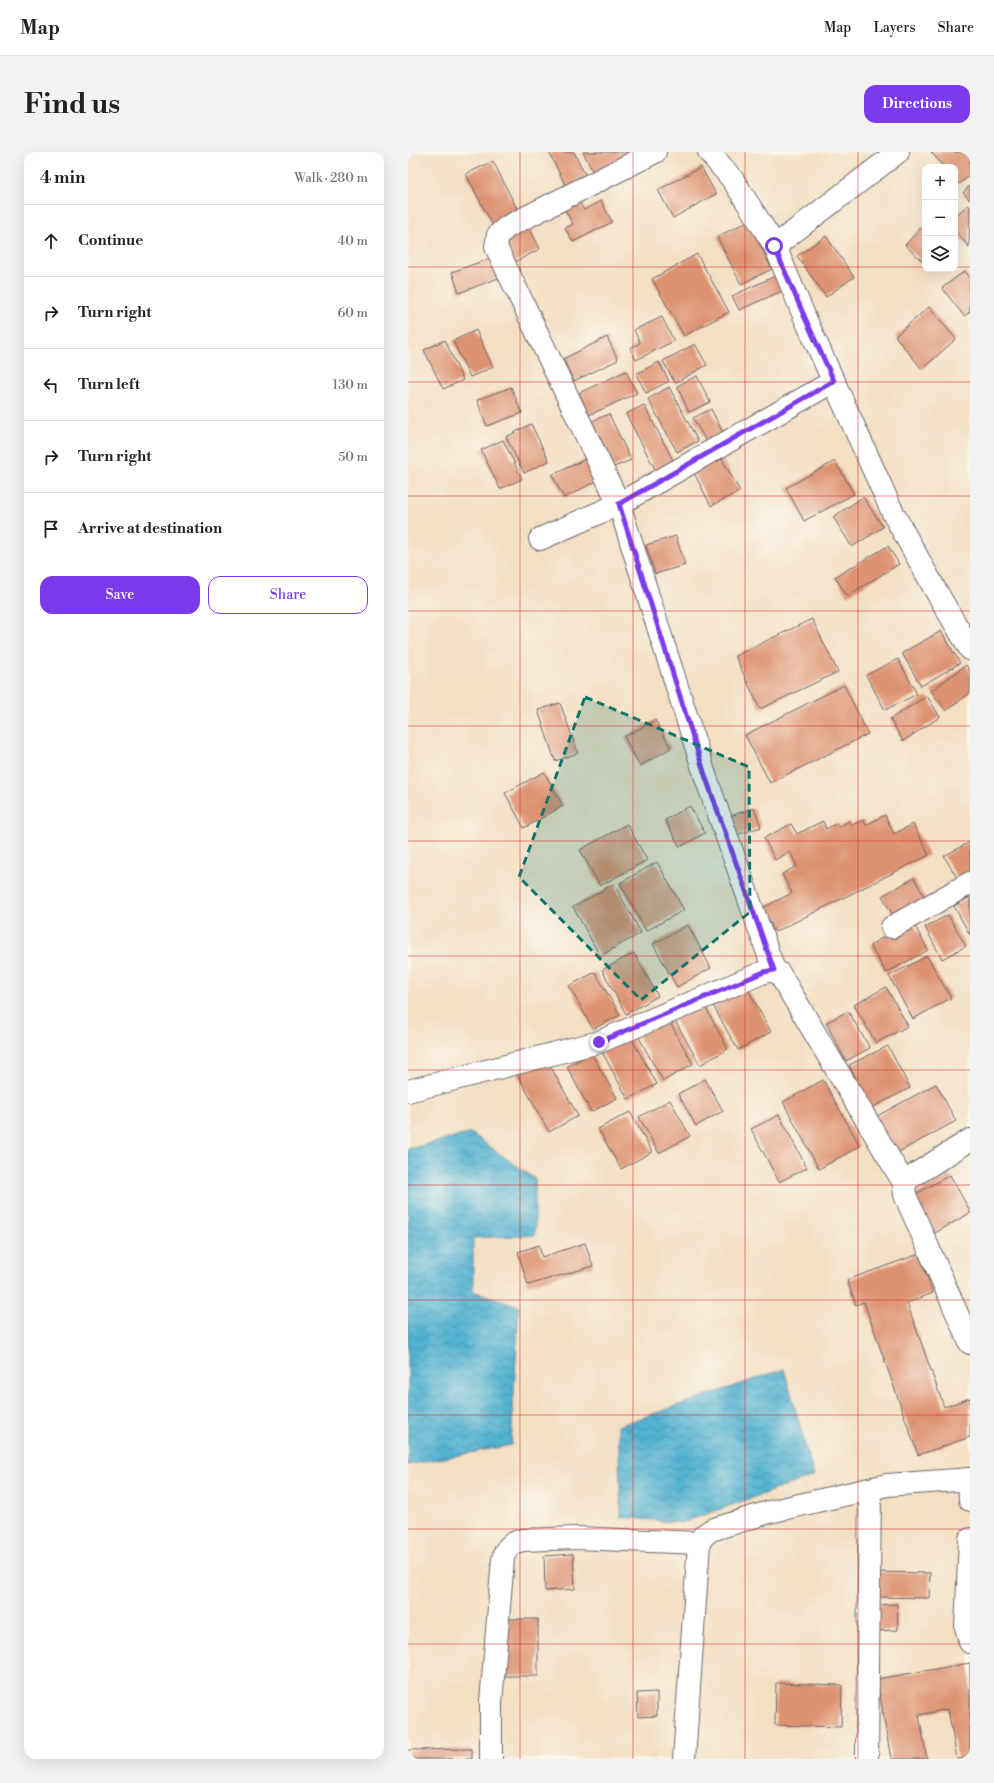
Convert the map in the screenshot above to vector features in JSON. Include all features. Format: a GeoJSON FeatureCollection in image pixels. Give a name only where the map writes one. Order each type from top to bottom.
{"type":"FeatureCollection","features":[{"type":"Feature","properties":{"kind":"street"},"geometry":{"type":"LineString","coordinates":[[655,152],[507,227],[498,235],[496,247],[619,504],[706,778],[774,970],[778,973],[824,1048],[904,1183],[905,1195],[970,1343]]}},
{"type":"Feature","properties":{"kind":"street"},"geometry":{"type":"LineString","coordinates":[[709,152],[733,180],[774,246],[893,513],[970,649]]}},
{"type":"Feature","properties":{"kind":"street"},"geometry":{"type":"LineString","coordinates":[[774,246],[898,152]]}},
{"type":"Feature","properties":{"kind":"street"},"geometry":{"type":"LineString","coordinates":[[540,539],[619,504],[834,381]]}},
{"type":"Feature","properties":{"kind":"street"},"geometry":{"type":"LineString","coordinates":[[892,927],[970,883]]}},
{"type":"Feature","properties":{"kind":"street"},"geometry":{"type":"LineString","coordinates":[[408,1091],[599,1042],[764,972],[774,970]]}},
{"type":"Feature","properties":{"kind":"street"},"geometry":{"type":"LineString","coordinates":[[904,1183],[970,1140]]}},
{"type":"Feature","properties":{"kind":"street"},"geometry":{"type":"LineString","coordinates":[[684,1759],[699,1543],[704,1536],[711,1530],[744,1519],[870,1489],[911,1482],[970,1486]]}},
{"type":"Feature","properties":{"kind":"street"},"geometry":{"type":"LineString","coordinates":[[867,1759],[870,1489]]}},
{"type":"Feature","properties":{"kind":"street"},"geometry":{"type":"LineString","coordinates":[[491,1759],[491,1702],[503,1559],[504,1552],[508,1547],[514,1542],[522,1540],[576,1538],[699,1543]]}},
{"type":"Feature","properties":{"kind":"street"},"geometry":{"type":"LineString","coordinates":[[970,1539],[966,1627],[970,1642]]}},
{"type":"Feature","properties":{"kind":"highlighted area"},"geometry":{"type":"Polygon","coordinates":[[[585,697],[749,767],[750,912],[641,1000],[519,877],[585,697]]]}},
{"type":"Feature","properties":{"kind":"water"},"geometry":{"type":"Polygon","coordinates":[[[471,1133],[535,1179],[535,1235],[473,1238],[473,1291],[519,1306],[511,1445],[408,1465],[408,1149],[471,1133]]]}},
{"type":"Feature","properties":{"kind":"water"},"geometry":{"type":"Polygon","coordinates":[[[784,1369],[814,1476],[681,1523],[621,1517],[618,1426],[784,1369]]]}},
{"type":"Feature","properties":{"kind":"building"},"geometry":{"type":"Polygon","coordinates":[[[549,152],[574,152],[590,184],[570,195],[549,152]]]}},
{"type":"Feature","properties":{"kind":"building"},"geometry":{"type":"Polygon","coordinates":[[[583,152],[642,152],[595,176],[583,152]]]}},
{"type":"Feature","properties":{"kind":"building"},"geometry":{"type":"Polygon","coordinates":[[[931,152],[970,152],[970,175],[959,184],[958,164],[941,164],[931,152]]]}},
{"type":"Feature","properties":{"kind":"building"},"geometry":{"type":"Polygon","coordinates":[[[493,161],[520,215],[494,228],[466,174],[493,161]]]}},
{"type":"Feature","properties":{"kind":"building"},"geometry":{"type":"Polygon","coordinates":[[[701,167],[716,194],[673,218],[658,190],[701,167]]]}},
{"type":"Feature","properties":{"kind":"building"},"geometry":{"type":"Polygon","coordinates":[[[970,185],[970,200],[963,193],[970,185]]]}},
{"type":"Feature","properties":{"kind":"building"},"geometry":{"type":"Polygon","coordinates":[[[601,201],[612,222],[573,242],[565,228],[573,224],[565,210],[580,203],[584,210],[601,201]]]}},
{"type":"Feature","properties":{"kind":"building"},"geometry":{"type":"Polygon","coordinates":[[[968,205],[970,207],[969,247],[958,234],[958,213],[968,205]]]}},
{"type":"Feature","properties":{"kind":"building"},"geometry":{"type":"Polygon","coordinates":[[[748,221],[772,269],[741,284],[717,237],[748,221]]]}},
{"type":"Feature","properties":{"kind":"building"},"geometry":{"type":"Polygon","coordinates":[[[528,225],[540,249],[513,263],[501,239],[528,225]]]}},
{"type":"Feature","properties":{"kind":"building"},"geometry":{"type":"Polygon","coordinates":[[[922,227],[922,261],[905,245],[922,227]]]}},
{"type":"Feature","properties":{"kind":"building"},"geometry":{"type":"Polygon","coordinates":[[[826,236],[854,277],[826,297],[797,256],[826,236]]]}},
{"type":"Feature","properties":{"kind":"building"},"geometry":{"type":"Polygon","coordinates":[[[697,254],[729,312],[684,336],[652,279],[697,254]]]}},
{"type":"Feature","properties":{"kind":"building"},"geometry":{"type":"Polygon","coordinates":[[[494,257],[501,277],[459,293],[452,272],[494,257]]]}},
{"type":"Feature","properties":{"kind":"building"},"geometry":{"type":"Polygon","coordinates":[[[965,271],[970,278],[970,312],[964,316],[942,288],[965,271]]]}},
{"type":"Feature","properties":{"kind":"building"},"geometry":{"type":"Polygon","coordinates":[[[775,276],[782,291],[739,310],[732,296],[775,276]]]}},
{"type":"Feature","properties":{"kind":"building"},"geometry":{"type":"Polygon","coordinates":[[[929,307],[956,339],[922,369],[895,336],[929,307]]]}},
{"type":"Feature","properties":{"kind":"building"},"geometry":{"type":"Polygon","coordinates":[[[662,317],[674,341],[636,360],[630,348],[640,343],[634,330],[662,317]]]}},
{"type":"Feature","properties":{"kind":"building"},"geometry":{"type":"Polygon","coordinates":[[[476,330],[493,367],[470,377],[453,341],[476,330]]]}},
{"type":"Feature","properties":{"kind":"building"},"geometry":{"type":"Polygon","coordinates":[[[607,337],[618,360],[574,381],[563,359],[607,337]]]}},
{"type":"Feature","properties":{"kind":"building"},"geometry":{"type":"Polygon","coordinates":[[[445,340],[463,380],[443,389],[424,350],[445,340]]]}},
{"type":"Feature","properties":{"kind":"building"},"geometry":{"type":"Polygon","coordinates":[[[695,344],[707,365],[675,383],[663,361],[695,344]]]}},
{"type":"Feature","properties":{"kind":"building"},"geometry":{"type":"Polygon","coordinates":[[[659,362],[669,381],[646,393],[636,374],[659,362]]]}},
{"type":"Feature","properties":{"kind":"building"},"geometry":{"type":"Polygon","coordinates":[[[626,371],[637,393],[589,415],[579,393],[626,371]]]}},
{"type":"Feature","properties":{"kind":"building"},"geometry":{"type":"Polygon","coordinates":[[[697,376],[710,402],[689,412],[677,386],[697,376]]]}},
{"type":"Feature","properties":{"kind":"building"},"geometry":{"type":"Polygon","coordinates":[[[511,387],[522,413],[487,426],[477,400],[511,387]]]}},
{"type":"Feature","properties":{"kind":"building"},"geometry":{"type":"Polygon","coordinates":[[[669,387],[698,441],[677,452],[648,399],[669,387]]]}},
{"type":"Feature","properties":{"kind":"building"},"geometry":{"type":"Polygon","coordinates":[[[644,405],[674,462],[656,471],[626,414],[644,405]]]}},
{"type":"Feature","properties":{"kind":"building"},"geometry":{"type":"Polygon","coordinates":[[[711,409],[723,433],[706,441],[693,418],[711,409]]]}},
{"type":"Feature","properties":{"kind":"building"},"geometry":{"type":"Polygon","coordinates":[[[609,414],[631,460],[614,467],[592,421],[609,414]]]}},
{"type":"Feature","properties":{"kind":"building"},"geometry":{"type":"Polygon","coordinates":[[[531,424],[549,461],[524,473],[506,437],[531,424]]]}},
{"type":"Feature","properties":{"kind":"building"},"geometry":{"type":"Polygon","coordinates":[[[503,440],[522,479],[500,489],[481,450],[503,440]]]}},
{"type":"Feature","properties":{"kind":"building"},"geometry":{"type":"Polygon","coordinates":[[[588,458],[599,480],[564,498],[552,475],[588,458]]]}},
{"type":"Feature","properties":{"kind":"building"},"geometry":{"type":"Polygon","coordinates":[[[722,459],[740,491],[711,506],[694,473],[722,459]]]}},
{"type":"Feature","properties":{"kind":"building"},"geometry":{"type":"Polygon","coordinates":[[[835,461],[854,494],[804,521],[786,488],[835,461]]]}},
{"type":"Feature","properties":{"kind":"building"},"geometry":{"type":"Polygon","coordinates":[[[863,497],[883,527],[852,547],[833,517],[863,497]]]}},
{"type":"Feature","properties":{"kind":"building"},"geometry":{"type":"Polygon","coordinates":[[[676,536],[685,565],[655,574],[646,545],[676,536]]]}},
{"type":"Feature","properties":{"kind":"building"},"geometry":{"type":"Polygon","coordinates":[[[888,546],[899,564],[847,596],[835,577],[888,546]]]}},
{"type":"Feature","properties":{"kind":"building"},"geometry":{"type":"Polygon","coordinates":[[[812,619],[838,672],[760,709],[735,656],[812,619]]]}},
{"type":"Feature","properties":{"kind":"building"},"geometry":{"type":"Polygon","coordinates":[[[941,631],[960,663],[921,686],[902,653],[941,631]]]}},
{"type":"Feature","properties":{"kind":"building"},"geometry":{"type":"Polygon","coordinates":[[[898,659],[917,694],[885,710],[866,675],[898,659]]]}},
{"type":"Feature","properties":{"kind":"building"},"geometry":{"type":"Polygon","coordinates":[[[966,665],[970,671],[970,693],[946,711],[931,691],[966,665]]]}},
{"type":"Feature","properties":{"kind":"building"},"geometry":{"type":"Polygon","coordinates":[[[844,685],[868,734],[770,783],[745,735],[844,685]]]}},
{"type":"Feature","properties":{"kind":"building"},"geometry":{"type":"Polygon","coordinates":[[[927,696],[940,717],[903,741],[890,719],[927,696]]]}},
{"type":"Feature","properties":{"kind":"building"},"geometry":{"type":"Polygon","coordinates":[[[560,703],[578,753],[555,761],[538,710],[560,703]]]}},
{"type":"Feature","properties":{"kind":"building"},"geometry":{"type":"Polygon","coordinates":[[[655,720],[671,748],[640,766],[624,737],[655,720]]]}},
{"type":"Feature","properties":{"kind":"building"},"geometry":{"type":"Polygon","coordinates":[[[544,772],[563,806],[524,828],[505,793],[544,772]]]}},
{"type":"Feature","properties":{"kind":"building"},"geometry":{"type":"Polygon","coordinates":[[[690,806],[705,833],[680,847],[665,820],[690,806]]]}},
{"type":"Feature","properties":{"kind":"building"},"geometry":{"type":"Polygon","coordinates":[[[754,808],[761,827],[730,837],[724,818],[754,808]]]}},
{"type":"Feature","properties":{"kind":"building"},"geometry":{"type":"Polygon","coordinates":[[[885,815],[894,834],[913,824],[929,855],[775,932],[762,908],[792,893],[782,874],[797,866],[790,852],[775,860],[764,838],[791,824],[797,834],[823,821],[826,829],[837,823],[839,827],[849,821],[852,825],[863,820],[866,825],[885,815]]]}},
{"type":"Feature","properties":{"kind":"building"},"geometry":{"type":"Polygon","coordinates":[[[627,824],[647,860],[600,886],[580,850],[627,824]]]}},
{"type":"Feature","properties":{"kind":"building"},"geometry":{"type":"Polygon","coordinates":[[[970,842],[970,875],[959,881],[944,856],[970,842]]]}},
{"type":"Feature","properties":{"kind":"building"},"geometry":{"type":"Polygon","coordinates":[[[657,862],[684,910],[646,931],[620,883],[657,862]]]}},
{"type":"Feature","properties":{"kind":"building"},"geometry":{"type":"Polygon","coordinates":[[[914,878],[928,903],[896,921],[882,896],[914,878]]]}},
{"type":"Feature","properties":{"kind":"building"},"geometry":{"type":"Polygon","coordinates":[[[614,884],[641,933],[600,956],[573,907],[614,884]]]}},
{"type":"Feature","properties":{"kind":"building"},"geometry":{"type":"Polygon","coordinates":[[[970,897],[970,935],[954,906],[970,897]]]}},
{"type":"Feature","properties":{"kind":"building"},"geometry":{"type":"Polygon","coordinates":[[[948,915],[966,946],[942,959],[925,927],[948,915]]]}},
{"type":"Feature","properties":{"kind":"building"},"geometry":{"type":"Polygon","coordinates":[[[912,921],[928,950],[886,973],[870,945],[912,921]]]}},
{"type":"Feature","properties":{"kind":"building"},"geometry":{"type":"Polygon","coordinates":[[[688,925],[711,968],[677,987],[653,944],[688,925]]]}},
{"type":"Feature","properties":{"kind":"building"},"geometry":{"type":"Polygon","coordinates":[[[634,953],[658,996],[626,1014],[602,970],[634,953]]]}},
{"type":"Feature","properties":{"kind":"building"},"geometry":{"type":"Polygon","coordinates":[[[927,956],[951,998],[913,1019],[889,976],[927,956]]]}},
{"type":"Feature","properties":{"kind":"building"},"geometry":{"type":"Polygon","coordinates":[[[595,972],[620,1015],[593,1029],[569,986],[595,972]]]}},
{"type":"Feature","properties":{"kind":"building"},"geometry":{"type":"Polygon","coordinates":[[[745,984],[771,1032],[738,1050],[711,1002],[745,984]]]}},
{"type":"Feature","properties":{"kind":"building"},"geometry":{"type":"Polygon","coordinates":[[[886,987],[908,1026],[876,1043],[854,1005],[886,987]]]}},
{"type":"Feature","properties":{"kind":"building"},"geometry":{"type":"Polygon","coordinates":[[[703,1003],[728,1049],[700,1065],[674,1019],[703,1003]]]}},
{"type":"Feature","properties":{"kind":"building"},"geometry":{"type":"Polygon","coordinates":[[[848,1011],[870,1048],[846,1061],[826,1023],[848,1011]]]}},
{"type":"Feature","properties":{"kind":"building"},"geometry":{"type":"Polygon","coordinates":[[[668,1019],[693,1064],[663,1081],[638,1036],[668,1019]]]}},
{"type":"Feature","properties":{"kind":"building"},"geometry":{"type":"Polygon","coordinates":[[[630,1036],[657,1084],[628,1099],[602,1052],[630,1036]]]}},
{"type":"Feature","properties":{"kind":"building"},"geometry":{"type":"Polygon","coordinates":[[[888,1046],[910,1088],[871,1108],[849,1065],[888,1046]]]}},
{"type":"Feature","properties":{"kind":"building"},"geometry":{"type":"Polygon","coordinates":[[[591,1053],[617,1098],[591,1112],[567,1067],[591,1053]]]}},
{"type":"Feature","properties":{"kind":"building"},"geometry":{"type":"Polygon","coordinates":[[[546,1058],[578,1116],[549,1132],[517,1074],[546,1058]]]}},
{"type":"Feature","properties":{"kind":"building"},"geometry":{"type":"Polygon","coordinates":[[[705,1079],[723,1111],[696,1126],[678,1094],[705,1079]]]}},
{"type":"Feature","properties":{"kind":"building"},"geometry":{"type":"Polygon","coordinates":[[[823,1080],[860,1146],[819,1169],[783,1102],[823,1080]]]}},
{"type":"Feature","properties":{"kind":"building"},"geometry":{"type":"Polygon","coordinates":[[[936,1084],[956,1121],[897,1153],[877,1116],[936,1084]]]}},
{"type":"Feature","properties":{"kind":"building"},"geometry":{"type":"Polygon","coordinates":[[[670,1100],[690,1136],[659,1153],[639,1117],[670,1100]]]}},
{"type":"Feature","properties":{"kind":"building"},"geometry":{"type":"Polygon","coordinates":[[[630,1112],[652,1152],[621,1169],[598,1129],[630,1112]]]}},
{"type":"Feature","properties":{"kind":"building"},"geometry":{"type":"Polygon","coordinates":[[[779,1115],[807,1168],[779,1182],[751,1129],[779,1115]]]}},
{"type":"Feature","properties":{"kind":"building"},"geometry":{"type":"Polygon","coordinates":[[[950,1175],[970,1213],[935,1233],[914,1195],[950,1175]]]}},
{"type":"Feature","properties":{"kind":"building"},"geometry":{"type":"Polygon","coordinates":[[[585,1243],[593,1266],[528,1285],[518,1252],[539,1245],[542,1257],[585,1243]]]}},
{"type":"Feature","properties":{"kind":"building"},"geometry":{"type":"Polygon","coordinates":[[[919,1254],[933,1293],[907,1303],[944,1407],[970,1398],[970,1437],[918,1455],[864,1302],[856,1305],[847,1280],[919,1254]]]}},
{"type":"Feature","properties":{"kind":"building"},"geometry":{"type":"Polygon","coordinates":[[[573,1554],[575,1589],[545,1591],[544,1556],[573,1554]]]}},
{"type":"Feature","properties":{"kind":"building"},"geometry":{"type":"Polygon","coordinates":[[[877,1572],[930,1573],[929,1598],[876,1597],[877,1572]]]}},
{"type":"Feature","properties":{"kind":"building"},"geometry":{"type":"Polygon","coordinates":[[[897,1604],[898,1630],[877,1631],[876,1605],[897,1604]]]}},
{"type":"Feature","properties":{"kind":"building"},"geometry":{"type":"Polygon","coordinates":[[[505,1619],[538,1619],[538,1676],[505,1676],[505,1619]]]}},
{"type":"Feature","properties":{"kind":"building"},"geometry":{"type":"Polygon","coordinates":[[[970,1663],[970,1759],[957,1759],[948,1709],[919,1715],[927,1759],[891,1759],[877,1679],[970,1663]]]}},
{"type":"Feature","properties":{"kind":"building"},"geometry":{"type":"Polygon","coordinates":[[[776,1683],[842,1685],[841,1727],[775,1725],[776,1683]]]}},
{"type":"Feature","properties":{"kind":"building"},"geometry":{"type":"Polygon","coordinates":[[[657,1692],[657,1716],[638,1717],[637,1693],[657,1692]]]}},
{"type":"Feature","properties":{"kind":"building"},"geometry":{"type":"Polygon","coordinates":[[[472,1749],[472,1759],[408,1759],[408,1750],[472,1749]]]}},
{"type":"Feature","properties":{"kind":"route"},"geometry":{"type":"LineString","coordinates":[[599,1042],[764,972],[774,970],[706,778],[619,504],[834,381],[774,246]]}}]}
